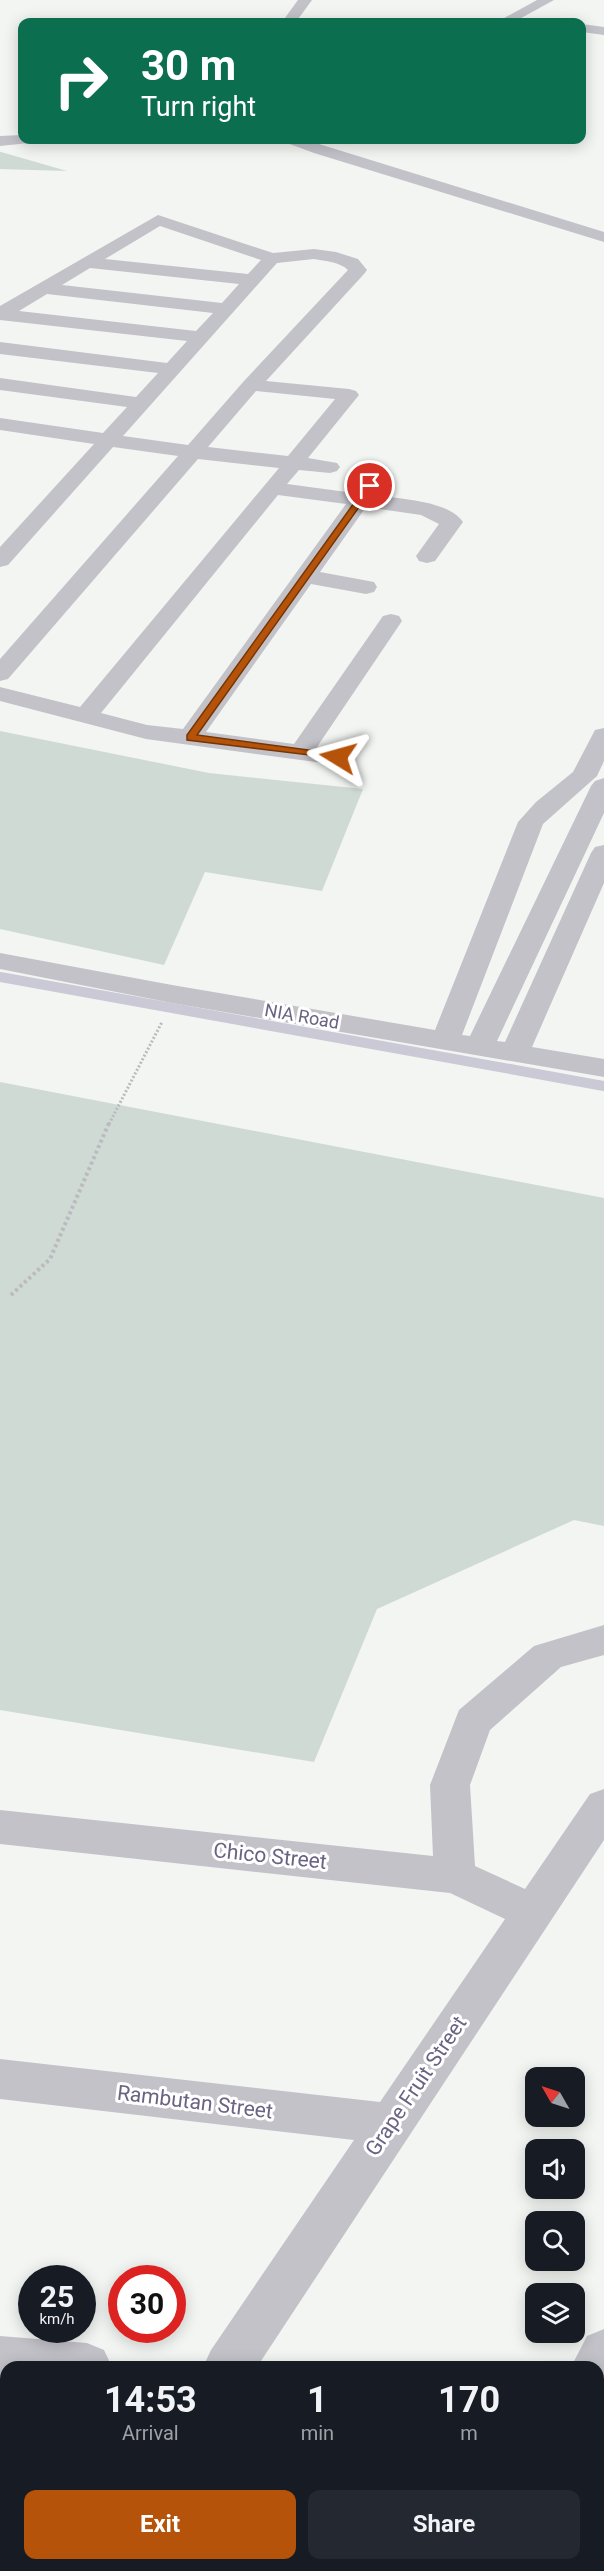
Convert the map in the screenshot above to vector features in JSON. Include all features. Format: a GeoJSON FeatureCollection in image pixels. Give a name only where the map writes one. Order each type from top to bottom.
{"type":"FeatureCollection","features":[{"type":"Feature","properties":{"kind":"street"},"geometry":{"type":"LineString","coordinates":[[292,18],[304,0]]}},
{"type":"Feature","properties":{"kind":"street"},"geometry":{"type":"LineString","coordinates":[[512,18],[547,0]]}},
{"type":"Feature","properties":{"kind":"street"},"geometry":{"type":"LineString","coordinates":[[0,141],[18,140]]}},
{"type":"Feature","properties":{"kind":"street"},"geometry":{"type":"LineString","coordinates":[[304,144],[604,237]]}},
{"type":"Feature","properties":{"kind":"street"},"geometry":{"type":"LineString","coordinates":[[0,314],[158,220],[272,258],[314,254],[330,256],[351,263],[358,270],[251,385],[0,674]]}},
{"type":"Feature","properties":{"kind":"street"},"geometry":{"type":"LineString","coordinates":[[0,560],[272,258]]}},
{"type":"Feature","properties":{"kind":"street"},"geometry":{"type":"LineString","coordinates":[[87,262],[252,280]]}},
{"type":"Feature","properties":{"kind":"street"},"geometry":{"type":"LineString","coordinates":[[44,288],[226,309]]}},
{"type":"Feature","properties":{"kind":"street"},"geometry":{"type":"LineString","coordinates":[[0,314],[200,338]]}},
{"type":"Feature","properties":{"kind":"street"},"geometry":{"type":"LineString","coordinates":[[0,348],[171,369]]}},
{"type":"Feature","properties":{"kind":"street"},"geometry":{"type":"LineString","coordinates":[[0,384],[140,403]]}},
{"type":"Feature","properties":{"kind":"street"},"geometry":{"type":"LineString","coordinates":[[86,716],[349,395],[251,385]]}},
{"type":"Feature","properties":{"kind":"street"},"geometry":{"type":"LineString","coordinates":[[0,424],[193,452],[330,466]]}},
{"type":"Feature","properties":{"kind":"street"},"geometry":{"type":"LineString","coordinates":[[8,444],[24,428]]}},
{"type":"Feature","properties":{"kind":"street"},"geometry":{"type":"LineString","coordinates":[[274,488],[365,493],[426,509],[452,522],[426,556]]}},
{"type":"Feature","properties":{"kind":"street"},"geometry":{"type":"LineString","coordinates":[[190,737],[365,493]]}},
{"type":"Feature","properties":{"kind":"street"},"geometry":{"type":"LineString","coordinates":[[306,576],[366,587]]}},
{"type":"Feature","properties":{"kind":"street"},"geometry":{"type":"LineString","coordinates":[[301,752],[391,621]]}},
{"type":"Feature","properties":{"kind":"street"},"geometry":{"type":"LineString","coordinates":[[0,694],[146,732],[338,757]]}},
{"type":"Feature","properties":{"kind":"street"},"geometry":{"type":"LineString","coordinates":[[445,1041],[531,822],[544,807],[584,776],[604,735]]}},
{"type":"Feature","properties":{"kind":"street"},"geometry":{"type":"LineString","coordinates":[[479,1047],[594,829],[604,786]]}},
{"type":"Feature","properties":{"kind":"street"},"geometry":{"type":"LineString","coordinates":[[515,1053],[604,853]]}},
{"type":"Feature","properties":{"kind":"street","name":"NIA Road"},"geometry":{"type":"LineString","coordinates":[[0,961],[172,994],[604,1068]]}},
{"type":"Feature","properties":{"kind":"street"},"geometry":{"type":"LineString","coordinates":[[455,1876],[450,1785],[473,1721],[548,1656],[604,1640]]}},
{"type":"Feature","properties":{"kind":"street","name":"Grape Fruit Street"},"geometry":{"type":"LineString","coordinates":[[232,2361],[604,1806]]}},
{"type":"Feature","properties":{"kind":"street","name":"Chico Street"},"geometry":{"type":"LineString","coordinates":[[0,1827],[455,1876],[533,1912]]}},
{"type":"Feature","properties":{"kind":"street","name":"Rambutan Street"},"geometry":{"type":"LineString","coordinates":[[0,2079],[391,2124]]}},
{"type":"Feature","properties":{"kind":"path"},"geometry":{"type":"LineString","coordinates":[[11,1295],[50,1259],[99,1144],[156,1031]]}},
{"type":"Feature","properties":{"kind":"shaded area"},"geometry":{"type":"Polygon","coordinates":[[[1,152],[67,171],[0,169],[1,152]]]}},
{"type":"Feature","properties":{"kind":"shaded area"},"geometry":{"type":"Polygon","coordinates":[[[0,731],[209,773],[363,789],[322,891],[205,872],[164,965],[0,929],[0,731]]]}},
{"type":"Feature","properties":{"kind":"shaded area"},"geometry":{"type":"Polygon","coordinates":[[[0,1082],[604,1198],[604,1526],[574,1520],[377,1609],[314,1762],[0,1710],[0,1082]]]}},
{"type":"Feature","properties":{"kind":"waterway"},"geometry":{"type":"LineString","coordinates":[[0,977],[604,1086]]}},
{"type":"Feature","properties":{"kind":"route"},"geometry":{"type":"LineString","coordinates":[[338,757],[190,737],[370,486]]}}]}
